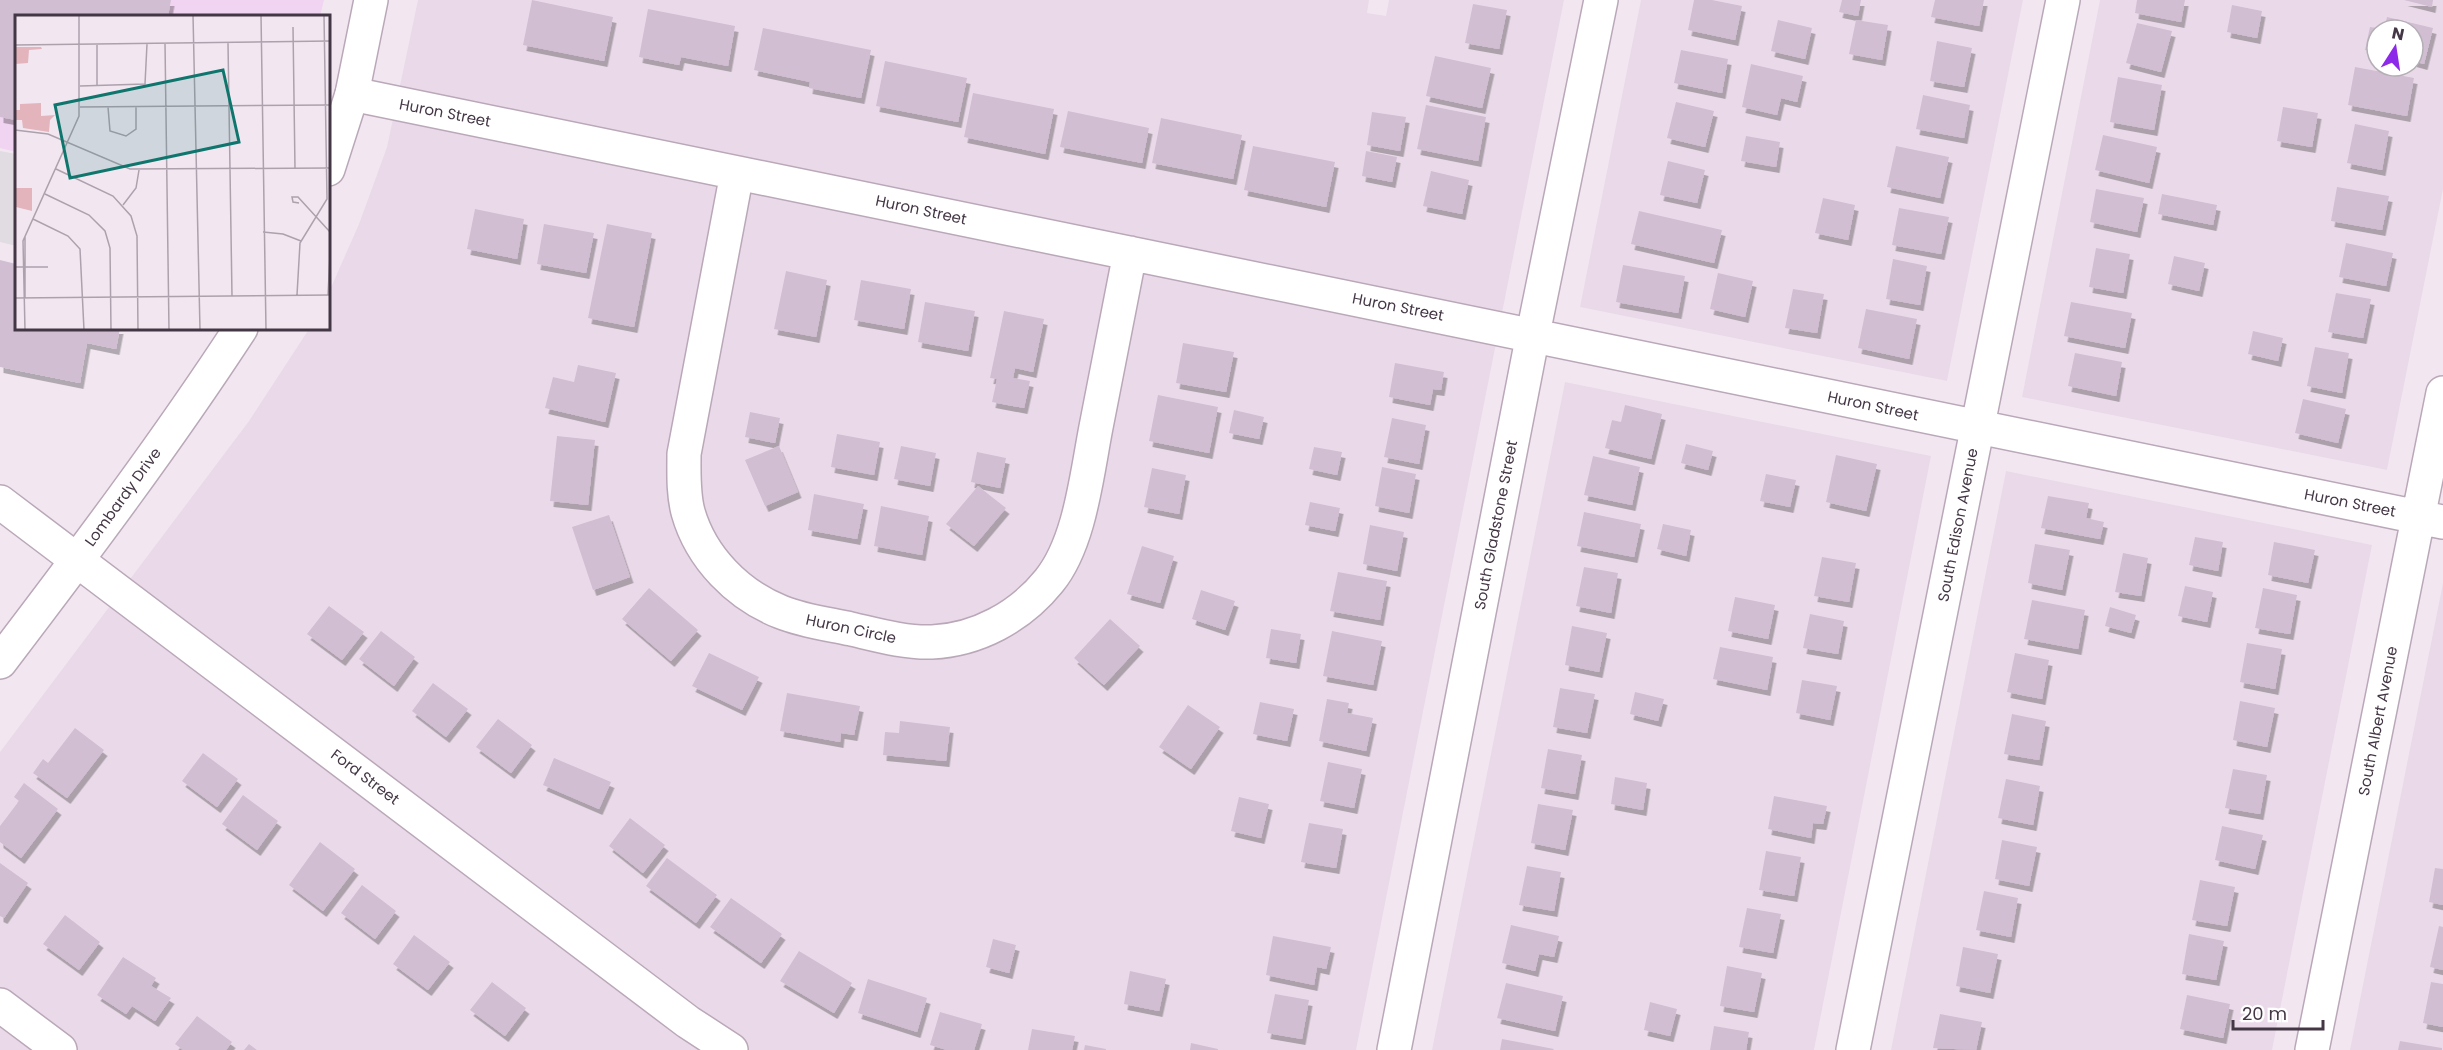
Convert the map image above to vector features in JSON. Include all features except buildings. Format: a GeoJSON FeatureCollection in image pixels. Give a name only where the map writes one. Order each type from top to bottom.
{"type":"FeatureCollection","features":[{"type":"Feature","properties":{"kind":"street"},"geometry":{"type":"LineString","coordinates":[[330,163],[352,94],[371,0]]}},
{"type":"Feature","properties":{"kind":"street","name":"South Gladstone Street"},"geometry":{"type":"LineString","coordinates":[[1394,1050],[1533,334],[1601,0]]}},
{"type":"Feature","properties":{"kind":"street","name":"South Edison Avenue"},"geometry":{"type":"LineString","coordinates":[[1853,1050],[2063,0]]}},
{"type":"Feature","properties":{"kind":"street","name":"Huron Street"},"geometry":{"type":"LineString","coordinates":[[352,94],[1533,334],[2431,520]]}},
{"type":"Feature","properties":{"kind":"street","name":"Huron Circle"},"geometry":{"type":"LineString","coordinates":[[737,173],[684,454],[684,483],[688,512],[700,541],[717,567],[752,598],[798,618],[897,639],[931,642],[962,638],[992,627],[1022,609],[1048,583],[1059,568],[1076,525],[1130,253]]}},
{"type":"Feature","properties":{"kind":"street","name":"Lombardy Drive"},"geometry":{"type":"LineString","coordinates":[[0,662],[207,381],[240,330]]}},
{"type":"Feature","properties":{"kind":"street","name":"South Albert Avenue"},"geometry":{"type":"LineString","coordinates":[[2312,1050],[2431,520],[2443,393]]}},
{"type":"Feature","properties":{"kind":"street","name":"Ford Street"},"geometry":{"type":"LineString","coordinates":[[0,502],[688,1023],[731,1050]]}},
{"type":"Feature","properties":{"kind":"street"},"geometry":{"type":"LineString","coordinates":[[0,1005],[60,1050]]}},
{"type":"Feature","properties":{"kind":"shaded area"},"geometry":{"type":"Polygon","coordinates":[[[0,0],[324,0],[320,15],[15,15],[15,152],[0,148],[0,0]]]}},
{"type":"Feature","properties":{"kind":"shaded area"},"geometry":{"type":"Polygon","coordinates":[[[418,0],[1369,0],[1367,13],[1386,16],[1389,0],[1564,0],[1356,1050],[0,1050],[0,752],[249,421],[308,330],[330,330],[330,290],[359,224],[387,147],[418,0]]]}},
{"type":"Feature","properties":{"kind":"shaded area"},"geometry":{"type":"Polygon","coordinates":[[[1641,0],[2023,0],[1947,381],[1580,307],[1641,0]]]}},
{"type":"Feature","properties":{"kind":"shaded area"},"geometry":{"type":"Polygon","coordinates":[[[2100,0],[2443,0],[2443,189],[2387,470],[2022,397],[2100,0]]]}},
{"type":"Feature","properties":{"kind":"shaded area"},"geometry":{"type":"Polygon","coordinates":[[[0,151],[15,154],[15,246],[0,242],[0,151]]]}},
{"type":"Feature","properties":{"kind":"shaded area"},"geometry":{"type":"Polygon","coordinates":[[[1565,382],[1931,456],[1814,1050],[1432,1050],[1565,382]]]}},
{"type":"Feature","properties":{"kind":"shaded area"},"geometry":{"type":"Polygon","coordinates":[[[2006,471],[2372,545],[2272,1050],[1891,1050],[2006,471]]]}},
{"type":"Feature","properties":{"kind":"shaded area"},"geometry":{"type":"Polygon","coordinates":[[[2443,583],[2443,1050],[2350,1050],[2443,583]]]}}]}
